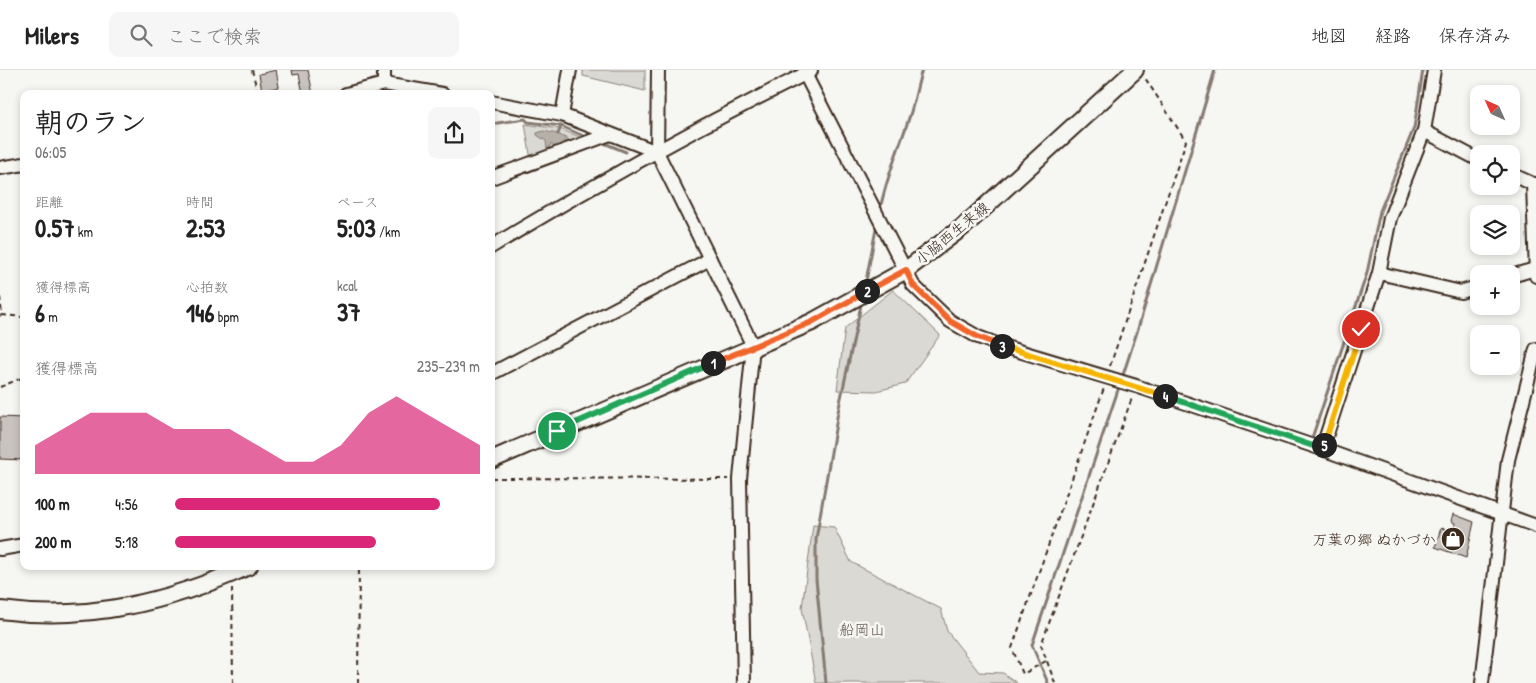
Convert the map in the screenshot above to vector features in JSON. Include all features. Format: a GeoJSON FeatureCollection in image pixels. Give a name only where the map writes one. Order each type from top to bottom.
{"type":"FeatureCollection","features":[{"type":"Feature","properties":{"kind":"main road","name":"小脇西生来線"},"geometry":{"type":"LineString","coordinates":[[495,458],[812,322],[906,270],[964,226],[1138,72]]}},
{"type":"Feature","properties":{"kind":"main road"},"geometry":{"type":"LineString","coordinates":[[0,610],[69,613],[108,610],[171,596],[240,570]]}},
{"type":"Feature","properties":{"kind":"street"},"geometry":{"type":"LineString","coordinates":[[384,70],[384,84]]}},
{"type":"Feature","properties":{"kind":"street"},"geometry":{"type":"LineString","coordinates":[[562,115],[570,70]]}},
{"type":"Feature","properties":{"kind":"street"},"geometry":{"type":"LineString","coordinates":[[658,70],[656,152],[753,346],[740,479],[744,683]]}},
{"type":"Feature","properties":{"kind":"street"},"geometry":{"type":"LineString","coordinates":[[1322,449],[1379,274],[1390,218],[1424,131],[1434,70]]}},
{"type":"Feature","properties":{"kind":"street"},"geometry":{"type":"LineString","coordinates":[[495,245],[556,207],[807,71],[913,285],[950,321],[978,337],[1108,373],[1136,386],[1322,449],[1536,526]]}},
{"type":"Feature","properties":{"kind":"street"},"geometry":{"type":"LineString","coordinates":[[361,90],[384,84],[419,90]]}},
{"type":"Feature","properties":{"kind":"street"},"geometry":{"type":"LineString","coordinates":[[495,103],[562,115],[656,152]]}},
{"type":"Feature","properties":{"kind":"street"},"geometry":{"type":"LineString","coordinates":[[1424,131],[1470,155]]}},
{"type":"Feature","properties":{"kind":"street"},"geometry":{"type":"LineString","coordinates":[[495,177],[610,134]]}},
{"type":"Feature","properties":{"kind":"street"},"geometry":{"type":"LineString","coordinates":[[0,168],[20,165]]}},
{"type":"Feature","properties":{"kind":"street"},"geometry":{"type":"LineString","coordinates":[[1520,178],[1535,184],[1536,273],[1520,275]]}},
{"type":"Feature","properties":{"kind":"street"},"geometry":{"type":"LineString","coordinates":[[495,372],[710,260]]}},
{"type":"Feature","properties":{"kind":"street"},"geometry":{"type":"LineString","coordinates":[[1379,274],[1461,292],[1470,289]]}},
{"type":"Feature","properties":{"kind":"street"},"geometry":{"type":"LineString","coordinates":[[1482,683],[1508,460],[1536,349]]}},
{"type":"Feature","properties":{"kind":"street"},"geometry":{"type":"LineString","coordinates":[[0,549],[20,546]]}},
{"type":"Feature","properties":{"kind":"path"},"geometry":{"type":"LineString","coordinates":[[252,70],[257,90]]}},
{"type":"Feature","properties":{"kind":"path"},"geometry":{"type":"LineString","coordinates":[[1046,661],[1022,674],[1012,648],[1108,373],[1186,141],[1138,72]]}},
{"type":"Feature","properties":{"kind":"path"},"geometry":{"type":"LineString","coordinates":[[0,297],[1,315],[20,317]]}},
{"type":"Feature","properties":{"kind":"path"},"geometry":{"type":"LineString","coordinates":[[0,387],[20,379]]}},
{"type":"Feature","properties":{"kind":"path"},"geometry":{"type":"LineString","coordinates":[[1055,683],[1040,646],[1136,386]]}},
{"type":"Feature","properties":{"kind":"path"},"geometry":{"type":"LineString","coordinates":[[495,478],[740,479]]}},
{"type":"Feature","properties":{"kind":"path"},"geometry":{"type":"LineString","coordinates":[[358,683],[359,570]]}},
{"type":"Feature","properties":{"kind":"path"},"geometry":{"type":"LineString","coordinates":[[232,574],[233,683]]}},
{"type":"Feature","properties":{"kind":"green space"},"geometry":{"type":"Polygon","coordinates":[[[583,70],[645,70],[645,91],[583,76],[583,70]]]}},
{"type":"Feature","properties":{"kind":"green space"},"geometry":{"type":"Polygon","coordinates":[[[525,124],[560,129],[587,140],[531,160],[525,124]]]}},
{"type":"Feature","properties":{"kind":"green space"},"geometry":{"type":"Polygon","coordinates":[[[893,290],[940,335],[905,384],[876,391],[837,390],[845,328],[893,290]]]}},
{"type":"Feature","properties":{"kind":"green space","name":"船岡山"},"geometry":{"type":"Polygon","coordinates":[[[813,525],[834,527],[851,562],[941,609],[947,631],[979,672],[1003,673],[1017,683],[816,683],[802,608],[813,525]]]}},
{"type":"Feature","properties":{"kind":"shaded area"},"geometry":{"type":"Polygon","coordinates":[[[543,131],[558,134],[571,141],[563,142],[556,148],[551,144],[549,149],[547,149],[546,141],[537,135],[537,133],[543,131]]]}},
{"type":"Feature","properties":{"kind":"building"},"geometry":{"type":"Polygon","coordinates":[[[276,70],[279,87],[262,90],[259,74],[276,70]]]}},
{"type":"Feature","properties":{"kind":"building"},"geometry":{"type":"Polygon","coordinates":[[[292,70],[308,70],[312,90],[302,90],[299,74],[293,75],[292,70]]]}},
{"type":"Feature","properties":{"kind":"building"},"geometry":{"type":"Polygon","coordinates":[[[0,417],[20,418],[20,460],[0,459],[0,417]]]}},
{"type":"Feature","properties":{"kind":"building","name":"万葉の郷 ぬかづか"},"geometry":{"type":"Polygon","coordinates":[[[1453,514],[1474,522],[1466,558],[1435,547],[1441,528],[1454,531],[1455,523],[1451,521],[1453,514]]]}},
{"type":"Feature","properties":{"kind":"waterway"},"geometry":{"type":"LineString","coordinates":[[880,210],[889,174],[912,109],[922,70]]}},
{"type":"Feature","properties":{"kind":"waterway"},"geometry":{"type":"LineString","coordinates":[[1122,378],[1215,70]]}},
{"type":"Feature","properties":{"kind":"waterway"},"geometry":{"type":"LineString","coordinates":[[1312,438],[1367,273],[1380,211],[1414,128],[1423,70]]}},
{"type":"Feature","properties":{"kind":"waterway"},"geometry":{"type":"LineString","coordinates":[[495,123],[525,119],[528,122],[561,126],[588,138]]}},
{"type":"Feature","properties":{"kind":"waterway"},"geometry":{"type":"LineString","coordinates":[[558,134],[561,126]]}},
{"type":"Feature","properties":{"kind":"waterway"},"geometry":{"type":"LineString","coordinates":[[516,176],[604,143],[626,152]]}},
{"type":"Feature","properties":{"kind":"waterway"},"geometry":{"type":"LineString","coordinates":[[865,286],[877,224]]}},
{"type":"Feature","properties":{"kind":"waterway"},"geometry":{"type":"LineString","coordinates":[[826,683],[816,579],[816,539],[838,412],[862,300]]}},
{"type":"Feature","properties":{"kind":"waterway"},"geometry":{"type":"LineString","coordinates":[[1048,683],[1032,645],[1120,384]]}},
{"type":"Feature","properties":{"kind":"place","name":"万葉の郷 ぬかづか"},"geometry":{"type":"Point","coordinates":[1453,539]}},
{"type":"Feature","properties":{"kind":"route"},"geometry":{"type":"LineString","coordinates":[[557,431],[812,322],[906,270],[913,285],[950,321],[978,337],[1136,386],[1322,449],[1361,329]]}}]}
